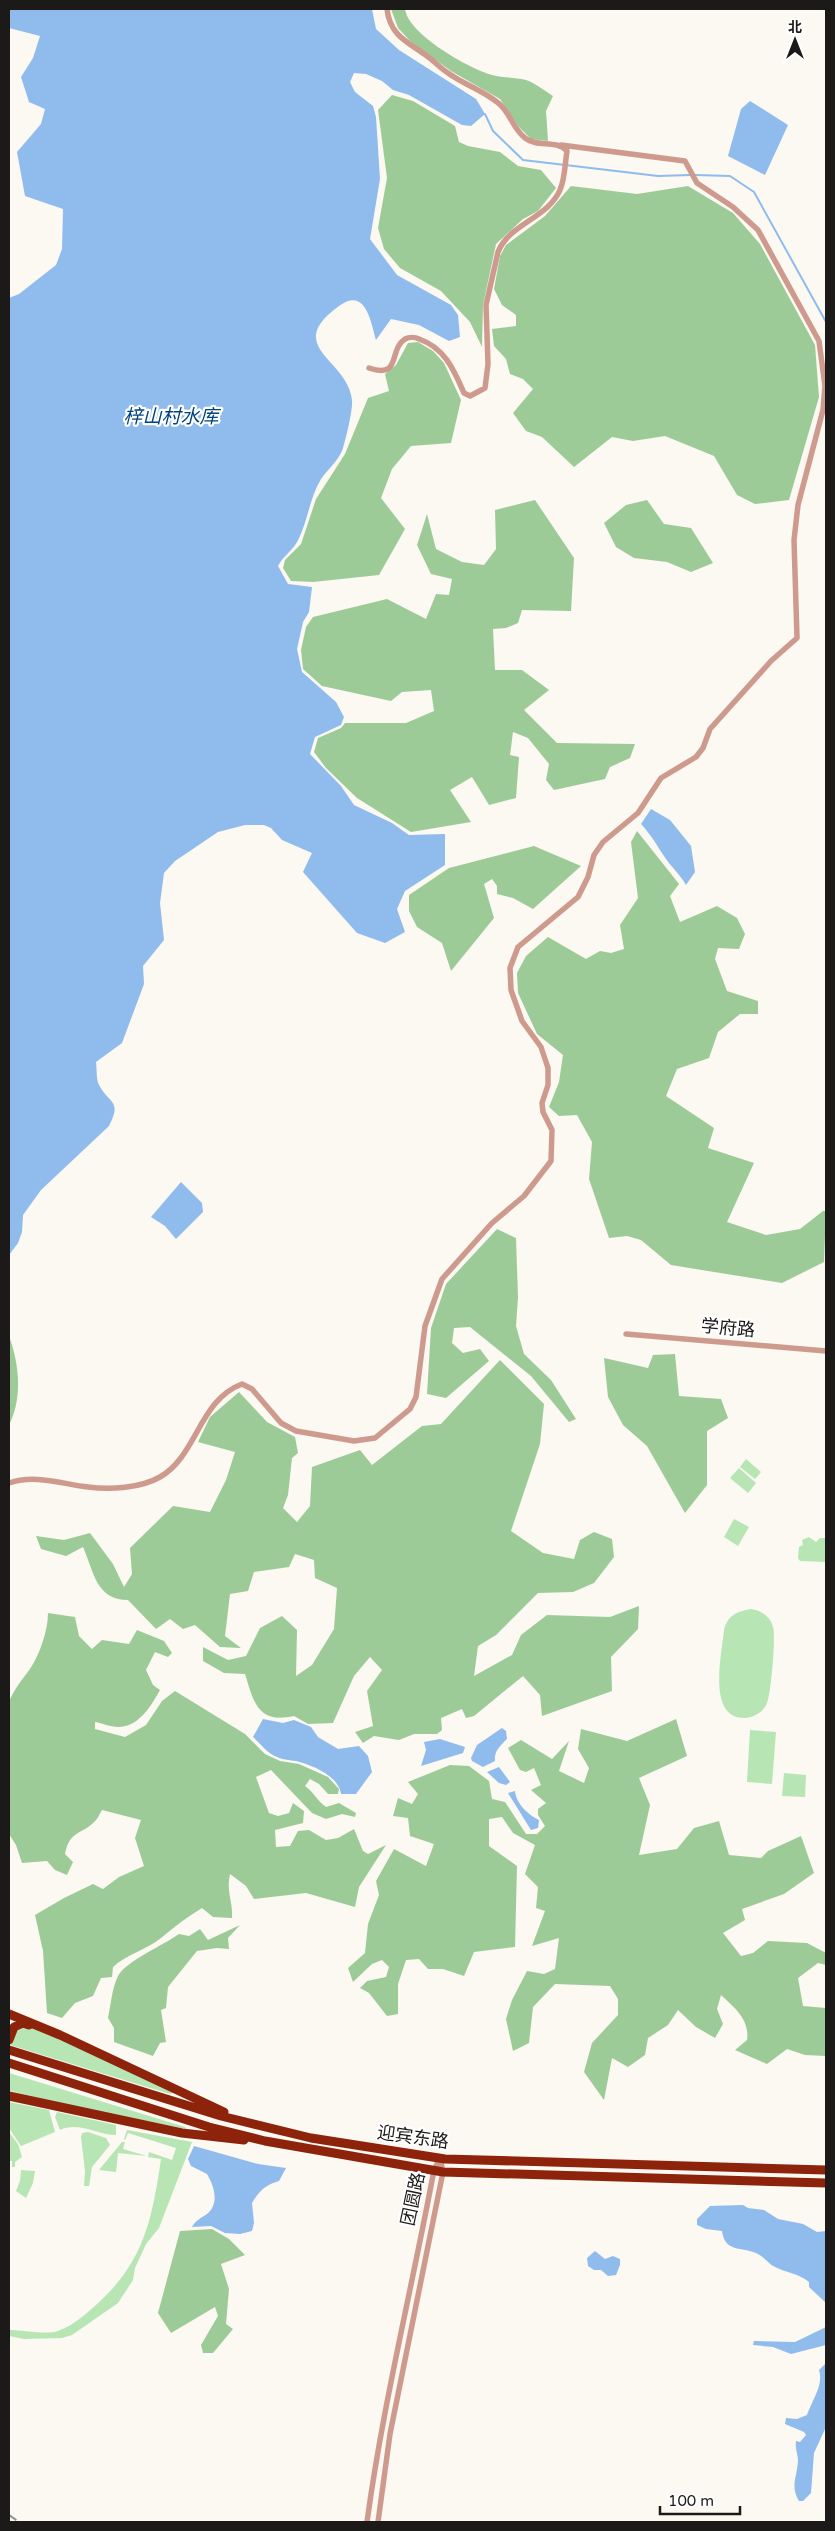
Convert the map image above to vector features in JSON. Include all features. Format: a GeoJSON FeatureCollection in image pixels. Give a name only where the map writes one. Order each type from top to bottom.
{"type":"FeatureCollection","features":[{"type":"Feature","properties":{"kind":"highway"},"geometry":{"type":"LineString","coordinates":[[9,2014],[60,2035],[250,2123]]}},
{"type":"Feature","properties":{"kind":"highway"},"geometry":{"type":"LineString","coordinates":[[9,2040],[11,2030],[23,2023],[60,2035]]}},
{"type":"Feature","properties":{"kind":"highway","name":"迎宾东路"},"geometry":{"type":"LineString","coordinates":[[11,2050],[250,2123],[312,2138],[440,2158],[826,2170]]}},
{"type":"Feature","properties":{"kind":"highway","name":"迎宾东路"},"geometry":{"type":"LineString","coordinates":[[9,2063],[210,2126],[265,2141],[438,2171],[826,2182]]}},
{"type":"Feature","properties":{"kind":"highway"},"geometry":{"type":"LineString","coordinates":[[9,2092],[38,2102]]}},
{"type":"Feature","properties":{"kind":"highway"},"geometry":{"type":"LineString","coordinates":[[9,2096],[190,2134],[265,2141]]}},
{"type":"Feature","properties":{"kind":"street"},"geometry":{"type":"LineString","coordinates":[[9,1483],[32,1479],[98,1488],[138,1485],[160,1477],[181,1458],[206,1414],[231,1388],[242,1384],[252,1389],[281,1423],[296,1431],[354,1441],[375,1438],[410,1409],[416,1397],[425,1326],[442,1279],[492,1223],[524,1196],[551,1162],[552,1130],[543,1112],[542,1103],[548,1084],[548,1068],[541,1048],[522,1021],[511,990],[510,968],[518,947],[578,897],[588,877],[594,855],[603,842],[638,813],[661,778],[696,757],[703,748],[710,729],[771,661],[797,638],[794,540],[798,505],[823,410],[825,386],[819,341],[758,230],[733,207],[697,183],[685,161],[526,139],[512,125],[498,102],[448,73],[429,57],[405,43],[394,30],[387,9]]}},
{"type":"Feature","properties":{"kind":"street"},"geometry":{"type":"LineString","coordinates":[[370,368],[380,372],[386,370],[392,365],[401,343],[406,339],[414,337],[432,344],[443,353],[452,365],[464,393],[470,396],[485,388],[488,364],[486,304],[498,252],[501,243],[524,223],[540,213],[560,190],[567,152],[562,145]]}},
{"type":"Feature","properties":{"kind":"street","name":"学府路"},"geometry":{"type":"LineString","coordinates":[[626,1334],[826,1351]]}},
{"type":"Feature","properties":{"kind":"street","name":"团圆路"},"geometry":{"type":"LineString","coordinates":[[378,2522],[390,2434],[440,2158]]}},
{"type":"Feature","properties":{"kind":"street","name":"团圆路"},"geometry":{"type":"LineString","coordinates":[[367,2522],[381,2432],[438,2171]]}},
{"type":"Feature","properties":{"kind":"green space"},"geometry":{"type":"Polygon","coordinates":[[[391,9],[405,9],[416,29],[455,58],[492,75],[526,80],[553,96],[546,111],[548,141],[531,139],[518,126],[500,99],[451,71],[412,43],[398,28],[391,9]]]}},
{"type":"Feature","properties":{"kind":"green space"},"geometry":{"type":"Polygon","coordinates":[[[392,95],[413,101],[455,126],[459,142],[468,146],[500,152],[518,166],[541,170],[556,188],[538,211],[523,219],[496,244],[483,305],[482,347],[470,322],[441,291],[400,268],[384,249],[378,228],[387,178],[378,110],[392,95]]]}},
{"type":"Feature","properties":{"kind":"green space"},"geometry":{"type":"Polygon","coordinates":[[[571,186],[637,194],[688,186],[733,213],[760,244],[815,345],[819,397],[789,500],[755,504],[737,495],[714,456],[665,436],[633,441],[612,437],[574,467],[542,437],[526,431],[513,413],[533,389],[523,379],[510,374],[506,359],[494,346],[492,329],[516,326],[516,315],[502,305],[494,289],[500,256],[506,245],[545,216],[571,186]]]}},
{"type":"Feature","properties":{"kind":"green space"},"geometry":{"type":"Polygon","coordinates":[[[418,342],[433,351],[444,363],[461,400],[451,443],[411,446],[392,469],[381,498],[405,529],[379,575],[313,582],[291,581],[283,568],[285,560],[301,544],[316,499],[345,454],[368,398],[389,391],[385,374],[396,365],[408,343],[418,342]]]}},
{"type":"Feature","properties":{"kind":"green space"},"geometry":{"type":"Polygon","coordinates":[[[535,500],[574,558],[571,611],[522,610],[518,623],[506,628],[493,629],[495,670],[522,670],[549,690],[524,710],[557,743],[635,744],[630,758],[610,767],[605,779],[554,790],[546,780],[549,764],[528,738],[513,732],[510,755],[519,757],[516,798],[489,805],[472,777],[450,790],[471,822],[411,832],[357,798],[326,768],[314,752],[318,738],[341,728],[345,723],[406,723],[434,711],[431,690],[402,692],[391,701],[322,686],[303,669],[301,650],[306,627],[313,617],[387,599],[426,619],[436,594],[449,595],[452,579],[431,574],[417,545],[427,514],[436,549],[462,562],[484,565],[496,549],[495,510],[535,500]]]}},
{"type":"Feature","properties":{"kind":"green space"},"geometry":{"type":"Polygon","coordinates":[[[647,500],[664,524],[691,528],[713,563],[691,572],[667,562],[634,558],[616,547],[604,523],[626,505],[647,500]]]}},
{"type":"Feature","properties":{"kind":"green space"},"geometry":{"type":"Polygon","coordinates":[[[637,831],[679,884],[670,896],[680,922],[717,906],[737,918],[745,934],[739,949],[718,948],[715,959],[727,991],[758,1001],[758,1014],[740,1014],[718,1032],[709,1058],[677,1069],[666,1096],[714,1128],[708,1148],[754,1163],[727,1222],[766,1235],[800,1229],[823,1211],[826,1211],[824,1262],[782,1283],[671,1265],[641,1240],[627,1236],[609,1238],[589,1179],[592,1142],[577,1115],[559,1116],[549,1107],[559,1082],[563,1055],[537,1034],[518,993],[517,973],[526,956],[548,937],[586,959],[600,951],[611,953],[624,949],[620,925],[638,898],[631,842],[637,831]]]}},
{"type":"Feature","properties":{"kind":"green space"},"geometry":{"type":"Polygon","coordinates":[[[534,846],[581,866],[533,909],[513,898],[497,894],[497,886],[492,879],[484,884],[494,918],[451,971],[442,943],[417,927],[409,911],[409,895],[449,868],[534,846]]]}},
{"type":"Feature","properties":{"kind":"green space"},"geometry":{"type":"Polygon","coordinates":[[[497,1229],[516,1238],[518,1297],[516,1326],[524,1354],[551,1380],[576,1419],[569,1422],[531,1376],[470,1327],[454,1328],[452,1343],[463,1353],[480,1349],[489,1361],[446,1398],[427,1394],[431,1328],[446,1284],[497,1229]]]}},
{"type":"Feature","properties":{"kind":"green space"},"geometry":{"type":"Polygon","coordinates":[[[9,1336],[17,1369],[18,1392],[9,1425],[9,1336]]]}},
{"type":"Feature","properties":{"kind":"green space"},"geometry":{"type":"Polygon","coordinates":[[[675,1354],[679,1396],[721,1399],[728,1418],[707,1431],[707,1485],[685,1513],[647,1446],[623,1425],[608,1397],[604,1358],[648,1368],[653,1355],[675,1354]]]}},
{"type":"Feature","properties":{"kind":"green space"},"geometry":{"type":"Polygon","coordinates":[[[500,1360],[544,1404],[540,1444],[511,1531],[543,1553],[574,1559],[580,1540],[594,1532],[612,1539],[614,1557],[594,1583],[573,1592],[538,1593],[496,1635],[478,1646],[474,1676],[512,1655],[521,1635],[547,1615],[610,1617],[639,1606],[638,1629],[611,1657],[612,1691],[542,1716],[540,1695],[523,1676],[474,1716],[466,1718],[462,1709],[441,1718],[442,1730],[437,1734],[414,1734],[399,1740],[374,1736],[363,1743],[355,1732],[373,1726],[367,1691],[382,1670],[370,1657],[354,1676],[333,1723],[308,1724],[294,1716],[282,1718],[265,1714],[259,1709],[251,1694],[245,1674],[224,1673],[203,1661],[203,1647],[228,1660],[246,1656],[260,1628],[282,1616],[297,1630],[296,1676],[312,1665],[334,1629],[337,1588],[315,1578],[314,1560],[295,1554],[289,1567],[254,1572],[248,1591],[230,1594],[225,1636],[241,1648],[220,1647],[195,1625],[183,1629],[170,1619],[156,1629],[128,1600],[117,1599],[103,1590],[94,1575],[83,1547],[66,1556],[41,1549],[36,1536],[64,1540],[90,1533],[113,1564],[124,1587],[132,1574],[130,1548],[173,1506],[210,1512],[226,1480],[235,1452],[198,1442],[210,1417],[239,1392],[267,1422],[295,1437],[298,1453],[292,1458],[288,1495],[283,1508],[297,1522],[310,1506],[312,1467],[360,1450],[372,1465],[422,1426],[441,1424],[500,1360]]]}},
{"type":"Feature","properties":{"kind":"green space"},"geometry":{"type":"Polygon","coordinates":[[[746,1459],[761,1472],[755,1479],[740,1467],[746,1459]]]}},
{"type":"Feature","properties":{"kind":"green space"},"geometry":{"type":"Polygon","coordinates":[[[739,1468],[756,1483],[748,1493],[730,1478],[739,1468]]]}},
{"type":"Feature","properties":{"kind":"green space"},"geometry":{"type":"Polygon","coordinates":[[[734,1519],[749,1527],[738,1546],[724,1537],[734,1519]]]}},
{"type":"Feature","properties":{"kind":"green space"},"geometry":{"type":"Polygon","coordinates":[[[809,1537],[816,1542],[820,1538],[826,1538],[826,1562],[800,1561],[798,1558],[799,1547],[803,1545],[802,1540],[809,1537]]]}},
{"type":"Feature","properties":{"kind":"green space"},"geometry":{"type":"Polygon","coordinates":[[[751,1609],[759,1611],[770,1620],[774,1633],[770,1689],[767,1703],[759,1713],[746,1718],[733,1716],[725,1708],[719,1684],[725,1625],[733,1615],[751,1609]]]}},
{"type":"Feature","properties":{"kind":"green space"},"geometry":{"type":"Polygon","coordinates":[[[48,1613],[75,1617],[79,1636],[92,1649],[102,1640],[129,1644],[137,1630],[164,1641],[172,1653],[168,1657],[155,1652],[146,1670],[153,1685],[160,1690],[153,1703],[138,1720],[118,1727],[95,1722],[95,1729],[125,1737],[146,1725],[162,1701],[175,1691],[245,1734],[265,1754],[280,1761],[299,1764],[328,1777],[339,1789],[338,1794],[328,1794],[319,1784],[310,1779],[305,1786],[326,1807],[339,1803],[356,1813],[355,1817],[342,1814],[326,1819],[312,1813],[271,1770],[256,1777],[269,1813],[278,1816],[289,1813],[293,1803],[304,1811],[303,1823],[275,1830],[276,1847],[290,1846],[298,1831],[309,1830],[326,1840],[338,1838],[354,1829],[363,1851],[368,1854],[386,1845],[359,1887],[355,1907],[306,1893],[254,1899],[246,1886],[230,1874],[229,1886],[232,1918],[213,1917],[202,1908],[155,1942],[118,1963],[113,1967],[112,1977],[101,1978],[93,1996],[75,2003],[62,2018],[47,2013],[43,1951],[35,1915],[93,1884],[103,1889],[119,1877],[144,1866],[135,1838],[141,1820],[102,1810],[91,1825],[70,1840],[65,1854],[73,1862],[67,1875],[55,1870],[47,1861],[22,1863],[16,1845],[9,1834],[9,1702],[37,1656],[43,1642],[48,1613]]]}},
{"type":"Feature","properties":{"kind":"green space"},"geometry":{"type":"Polygon","coordinates":[[[676,1719],[687,1756],[639,1778],[650,1805],[639,1855],[677,1849],[694,1828],[719,1821],[729,1855],[761,1858],[768,1851],[801,1836],[814,1873],[784,1894],[742,1909],[745,1920],[723,1933],[741,1956],[753,1953],[768,1941],[807,1943],[826,1953],[826,1965],[818,1963],[798,1978],[803,2006],[826,2008],[826,2056],[805,2055],[787,2049],[767,2064],[735,2050],[747,2040],[746,2026],[740,2015],[721,1995],[717,2009],[723,2024],[715,2038],[696,2027],[678,2010],[668,2025],[648,2038],[645,2055],[628,2067],[612,2058],[604,2100],[584,2072],[592,2043],[618,2015],[618,1999],[610,1986],[555,1984],[533,2007],[529,2043],[513,2051],[506,2019],[512,2000],[527,1971],[544,1974],[555,1969],[559,1938],[532,1946],[545,1911],[536,1908],[538,1887],[525,1874],[535,1845],[513,1833],[502,1817],[489,1819],[489,1846],[517,1866],[515,1947],[474,1952],[464,1976],[443,1969],[428,1969],[419,1959],[406,1960],[398,1984],[398,2014],[387,2016],[369,1993],[360,1988],[367,1981],[386,1977],[389,1967],[382,1960],[372,1964],[353,1982],[348,1968],[365,1953],[368,1924],[379,1895],[376,1881],[394,1849],[426,1866],[434,1844],[410,1836],[408,1818],[393,1816],[398,1798],[412,1804],[418,1794],[408,1782],[450,1765],[469,1766],[489,1781],[492,1799],[505,1802],[526,1834],[537,1834],[545,1826],[538,1815],[538,1809],[546,1803],[531,1790],[541,1785],[534,1768],[526,1772],[520,1770],[508,1748],[521,1740],[552,1759],[569,1741],[559,1771],[584,1783],[589,1768],[578,1749],[581,1729],[627,1741],[676,1719]]]}},
{"type":"Feature","properties":{"kind":"green space"},"geometry":{"type":"Polygon","coordinates":[[[750,1730],[776,1732],[772,1784],[747,1782],[750,1730]]]}},
{"type":"Feature","properties":{"kind":"green space"},"geometry":{"type":"Polygon","coordinates":[[[784,1773],[806,1775],[805,1797],[782,1796],[784,1773]]]}},
{"type":"Feature","properties":{"kind":"green space"},"geometry":{"type":"Polygon","coordinates":[[[240,1925],[228,1938],[229,1949],[217,1948],[197,1951],[168,1987],[166,2008],[161,2010],[166,2042],[160,2043],[153,2056],[114,2042],[114,2028],[108,2018],[114,1986],[122,1970],[179,1934],[189,1936],[200,1929],[208,1940],[240,1925]]]}},
{"type":"Feature","properties":{"kind":"green space"},"geometry":{"type":"Polygon","coordinates":[[[28,2026],[58,2038],[173,2093],[170,2094],[10,2045],[14,2030],[28,2026]]]}},
{"type":"Feature","properties":{"kind":"green space"},"geometry":{"type":"Polygon","coordinates":[[[9,2073],[185,2127],[186,2129],[62,2104],[11,2091],[9,2090],[9,2073]]]}},
{"type":"Feature","properties":{"kind":"green space"},"geometry":{"type":"Polygon","coordinates":[[[9,2102],[49,2110],[55,2132],[21,2146],[9,2128],[9,2102]]]}},
{"type":"Feature","properties":{"kind":"green space"},"geometry":{"type":"Polygon","coordinates":[[[57,2112],[116,2125],[116,2135],[74,2127],[60,2130],[55,2117],[57,2112]]]}},
{"type":"Feature","properties":{"kind":"green space"},"geometry":{"type":"Polygon","coordinates":[[[127,2130],[192,2142],[159,2228],[146,2244],[135,2268],[133,2280],[118,2303],[72,2335],[62,2338],[24,2339],[9,2336],[9,2330],[54,2332],[73,2323],[92,2309],[112,2289],[125,2273],[135,2256],[149,2221],[161,2159],[148,2157],[149,2152],[172,2160],[176,2148],[128,2133],[125,2140],[127,2130]]]}},
{"type":"Feature","properties":{"kind":"green space"},"geometry":{"type":"Polygon","coordinates":[[[9,2132],[18,2144],[22,2157],[15,2162],[15,2167],[12,2167],[12,2161],[9,2161],[9,2132]]]}},
{"type":"Feature","properties":{"kind":"green space"},"geometry":{"type":"Polygon","coordinates":[[[88,2132],[106,2138],[110,2145],[92,2167],[89,2186],[84,2186],[85,2171],[81,2137],[82,2133],[88,2132]]]}},
{"type":"Feature","properties":{"kind":"green space"},"geometry":{"type":"Polygon","coordinates":[[[122,2142],[125,2142],[123,2149],[147,2156],[118,2153],[116,2172],[99,2170],[122,2142]]]}},
{"type":"Feature","properties":{"kind":"green space"},"geometry":{"type":"Polygon","coordinates":[[[21,2170],[35,2171],[33,2183],[26,2198],[16,2191],[20,2181],[21,2170]]]}},
{"type":"Feature","properties":{"kind":"green space"},"geometry":{"type":"Polygon","coordinates":[[[212,2229],[229,2239],[245,2255],[221,2264],[229,2289],[226,2324],[233,2329],[213,2353],[203,2353],[201,2345],[218,2316],[215,2307],[171,2333],[158,2313],[180,2231],[212,2229]]]}},
{"type":"Feature","properties":{"kind":"water","name":"梓山村水库"},"geometry":{"type":"Polygon","coordinates":[[[9,9],[372,9],[376,29],[399,50],[476,99],[485,114],[471,126],[462,125],[409,95],[393,90],[382,81],[366,74],[354,73],[350,82],[355,92],[373,106],[376,117],[380,179],[370,239],[397,275],[451,305],[458,315],[460,337],[449,341],[419,325],[391,319],[376,340],[366,309],[355,300],[348,301],[339,306],[323,320],[316,332],[317,343],[348,386],[352,400],[350,417],[341,452],[317,487],[297,542],[278,566],[288,584],[312,587],[309,612],[303,622],[297,649],[302,672],[336,702],[344,717],[341,725],[315,737],[310,754],[341,786],[354,805],[392,823],[409,835],[445,834],[445,865],[405,891],[397,909],[405,932],[385,943],[357,933],[303,872],[312,853],[282,840],[271,828],[264,825],[245,825],[218,832],[175,861],[164,873],[160,903],[164,940],[143,966],[144,984],[122,1043],[96,1062],[98,1083],[113,1103],[113,1118],[109,1126],[41,1190],[23,1215],[22,1232],[18,1243],[9,1255],[9,298],[19,294],[56,265],[62,249],[63,209],[25,196],[17,152],[41,124],[45,109],[29,102],[21,77],[33,58],[40,36],[9,28],[9,9]]]}},
{"type":"Feature","properties":{"kind":"water"},"geometry":{"type":"Polygon","coordinates":[[[750,101],[788,125],[765,175],[728,156],[741,109],[750,101]]]}},
{"type":"Feature","properties":{"kind":"water"},"geometry":{"type":"Polygon","coordinates":[[[651,809],[670,820],[691,846],[695,872],[686,885],[641,824],[651,809]]]}},
{"type":"Feature","properties":{"kind":"water"},"geometry":{"type":"Polygon","coordinates":[[[181,1182],[202,1203],[203,1212],[176,1239],[165,1226],[151,1217],[181,1182]]]}},
{"type":"Feature","properties":{"kind":"water"},"geometry":{"type":"Polygon","coordinates":[[[263,1719],[283,1723],[294,1720],[311,1727],[318,1737],[338,1749],[359,1746],[368,1756],[372,1772],[356,1794],[341,1794],[335,1782],[324,1772],[296,1761],[279,1758],[264,1748],[253,1737],[263,1719]]]}},
{"type":"Feature","properties":{"kind":"water"},"geometry":{"type":"Polygon","coordinates":[[[502,1728],[506,1731],[507,1739],[497,1751],[495,1761],[483,1767],[472,1761],[471,1758],[477,1745],[502,1728]]]}},
{"type":"Feature","properties":{"kind":"water"},"geometry":{"type":"Polygon","coordinates":[[[440,1739],[465,1747],[463,1753],[421,1766],[426,1750],[424,1742],[440,1739]]]}},
{"type":"Feature","properties":{"kind":"water"},"geometry":{"type":"Polygon","coordinates":[[[499,1767],[510,1782],[506,1785],[499,1783],[487,1772],[499,1767]]]}},
{"type":"Feature","properties":{"kind":"water"},"geometry":{"type":"Polygon","coordinates":[[[515,1791],[523,1808],[539,1820],[538,1828],[531,1830],[508,1793],[515,1791]]]}},
{"type":"Feature","properties":{"kind":"water"},"geometry":{"type":"Polygon","coordinates":[[[194,2146],[258,2164],[286,2168],[279,2181],[263,2189],[252,2203],[254,2223],[252,2231],[240,2234],[225,2233],[211,2226],[192,2227],[211,2210],[215,2200],[214,2189],[207,2174],[191,2166],[188,2159],[194,2146]]]}},
{"type":"Feature","properties":{"kind":"water"},"geometry":{"type":"Polygon","coordinates":[[[743,2205],[748,2208],[764,2210],[778,2219],[803,2224],[817,2232],[826,2231],[826,2303],[809,2287],[809,2282],[805,2279],[773,2266],[758,2254],[731,2246],[724,2238],[722,2231],[706,2229],[697,2225],[697,2219],[710,2206],[743,2205]]]}},
{"type":"Feature","properties":{"kind":"water"},"geometry":{"type":"Polygon","coordinates":[[[595,2251],[605,2259],[613,2256],[620,2259],[616,2275],[608,2276],[601,2270],[594,2270],[588,2266],[587,2258],[595,2251]]]}},
{"type":"Feature","properties":{"kind":"water"},"geometry":{"type":"Polygon","coordinates":[[[826,2327],[826,2345],[791,2354],[773,2347],[753,2345],[754,2341],[795,2342],[826,2327]]]}},
{"type":"Feature","properties":{"kind":"water"},"geometry":{"type":"Polygon","coordinates":[[[826,2363],[826,2427],[814,2453],[811,2493],[803,2501],[799,2501],[794,2486],[798,2461],[796,2441],[800,2442],[806,2435],[804,2432],[785,2424],[786,2418],[797,2419],[807,2415],[819,2387],[819,2370],[826,2363]]]}},
{"type":"Feature","properties":{"kind":"waterway"},"geometry":{"type":"LineString","coordinates":[[485,114],[493,131],[523,160],[658,176],[690,175]]}},
{"type":"Feature","properties":{"kind":"waterway"},"geometry":{"type":"LineString","coordinates":[[695,175],[730,176],[754,192],[826,322]]}},
{"type":"Feature","properties":{"kind":"railway"},"geometry":{"type":"LineString","coordinates":[[9,2515],[19,2522]]}}]}
